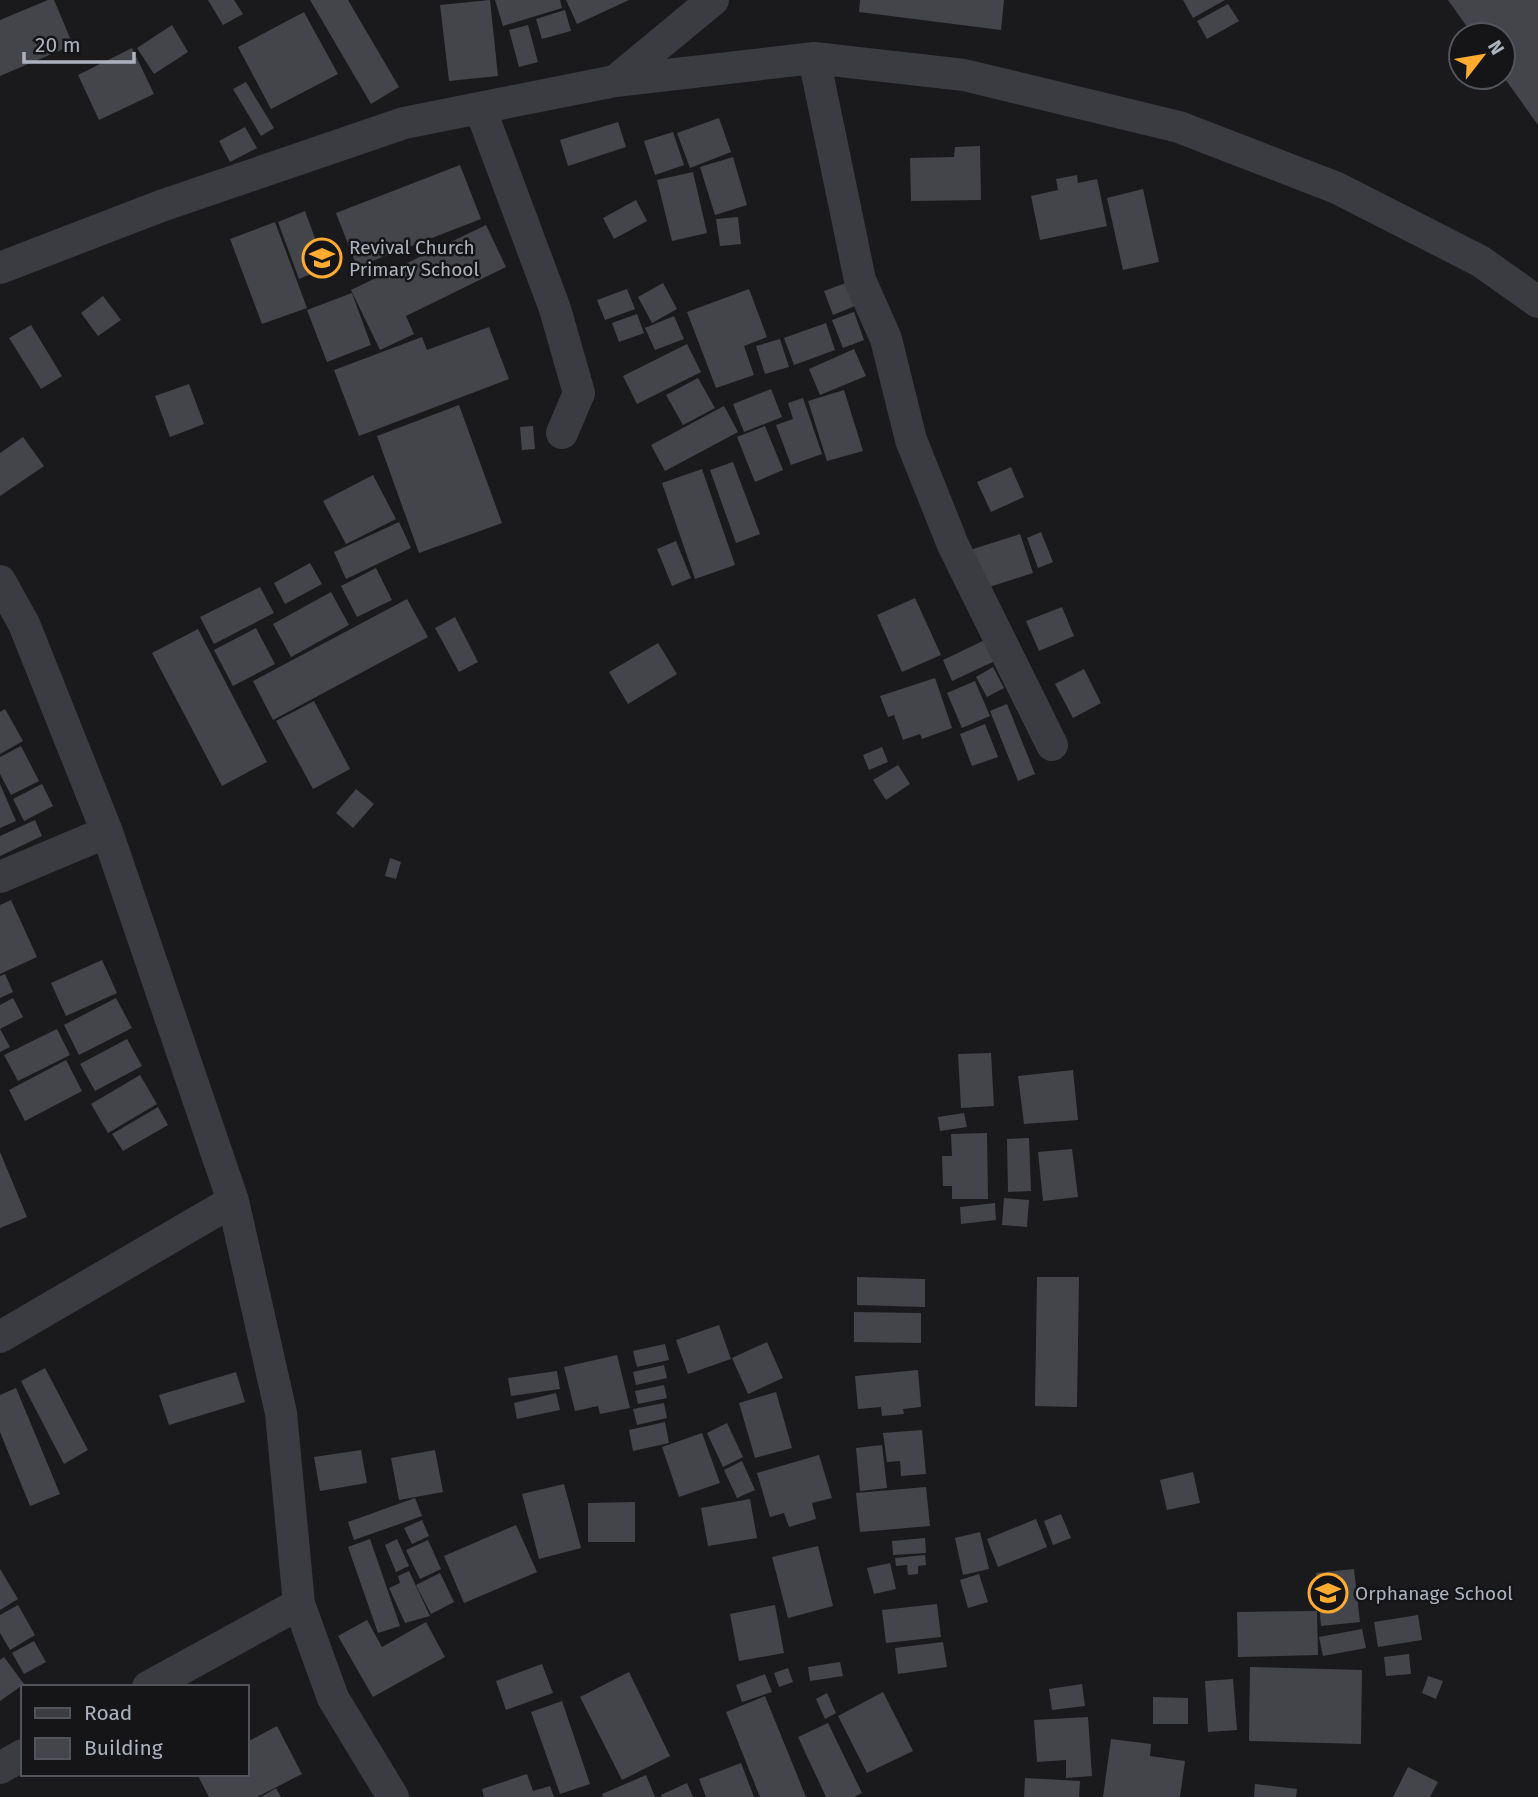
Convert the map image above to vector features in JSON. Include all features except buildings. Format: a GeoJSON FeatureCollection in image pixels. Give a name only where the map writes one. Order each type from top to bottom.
{"type":"FeatureCollection","features":[{"type":"Feature","properties":{"kind":"street"},"geometry":{"type":"LineString","coordinates":[[615,81],[713,0]]}},
{"type":"Feature","properties":{"kind":"street"},"geometry":{"type":"LineString","coordinates":[[814,58],[860,281],[886,339],[911,440],[953,545],[1052,745]]}},
{"type":"Feature","properties":{"kind":"street"},"geometry":{"type":"LineString","coordinates":[[0,268],[162,206],[391,128],[615,81],[814,58],[964,75],[1179,127],[1337,188],[1480,261],[1538,302]]}},
{"type":"Feature","properties":{"kind":"street"},"geometry":{"type":"LineString","coordinates":[[480,108],[555,309],[579,393],[562,433]]}},
{"type":"Feature","properties":{"kind":"street"},"geometry":{"type":"LineString","coordinates":[[0,581],[24,625],[107,832],[233,1201],[281,1413],[299,1604],[333,1698],[393,1797]]}},
{"type":"Feature","properties":{"kind":"street"},"geometry":{"type":"LineString","coordinates":[[0,877],[107,832]]}},
{"type":"Feature","properties":{"kind":"street"},"geometry":{"type":"LineString","coordinates":[[0,1337],[233,1201]]}},
{"type":"Feature","properties":{"kind":"street"},"geometry":{"type":"LineString","coordinates":[[152,1685],[299,1604]]}},
{"type":"Feature","properties":{"kind":"street"},"geometry":{"type":"LineString","coordinates":[[0,1768],[21,1756]]}},
{"type":"Feature","properties":{"kind":"place","name":"Revival Church Primary School"},"geometry":{"type":"Point","coordinates":[322,258]}},
{"type":"Feature","properties":{"kind":"place","name":"Orphanage School"},"geometry":{"type":"Point","coordinates":[1328,1593]}}]}
